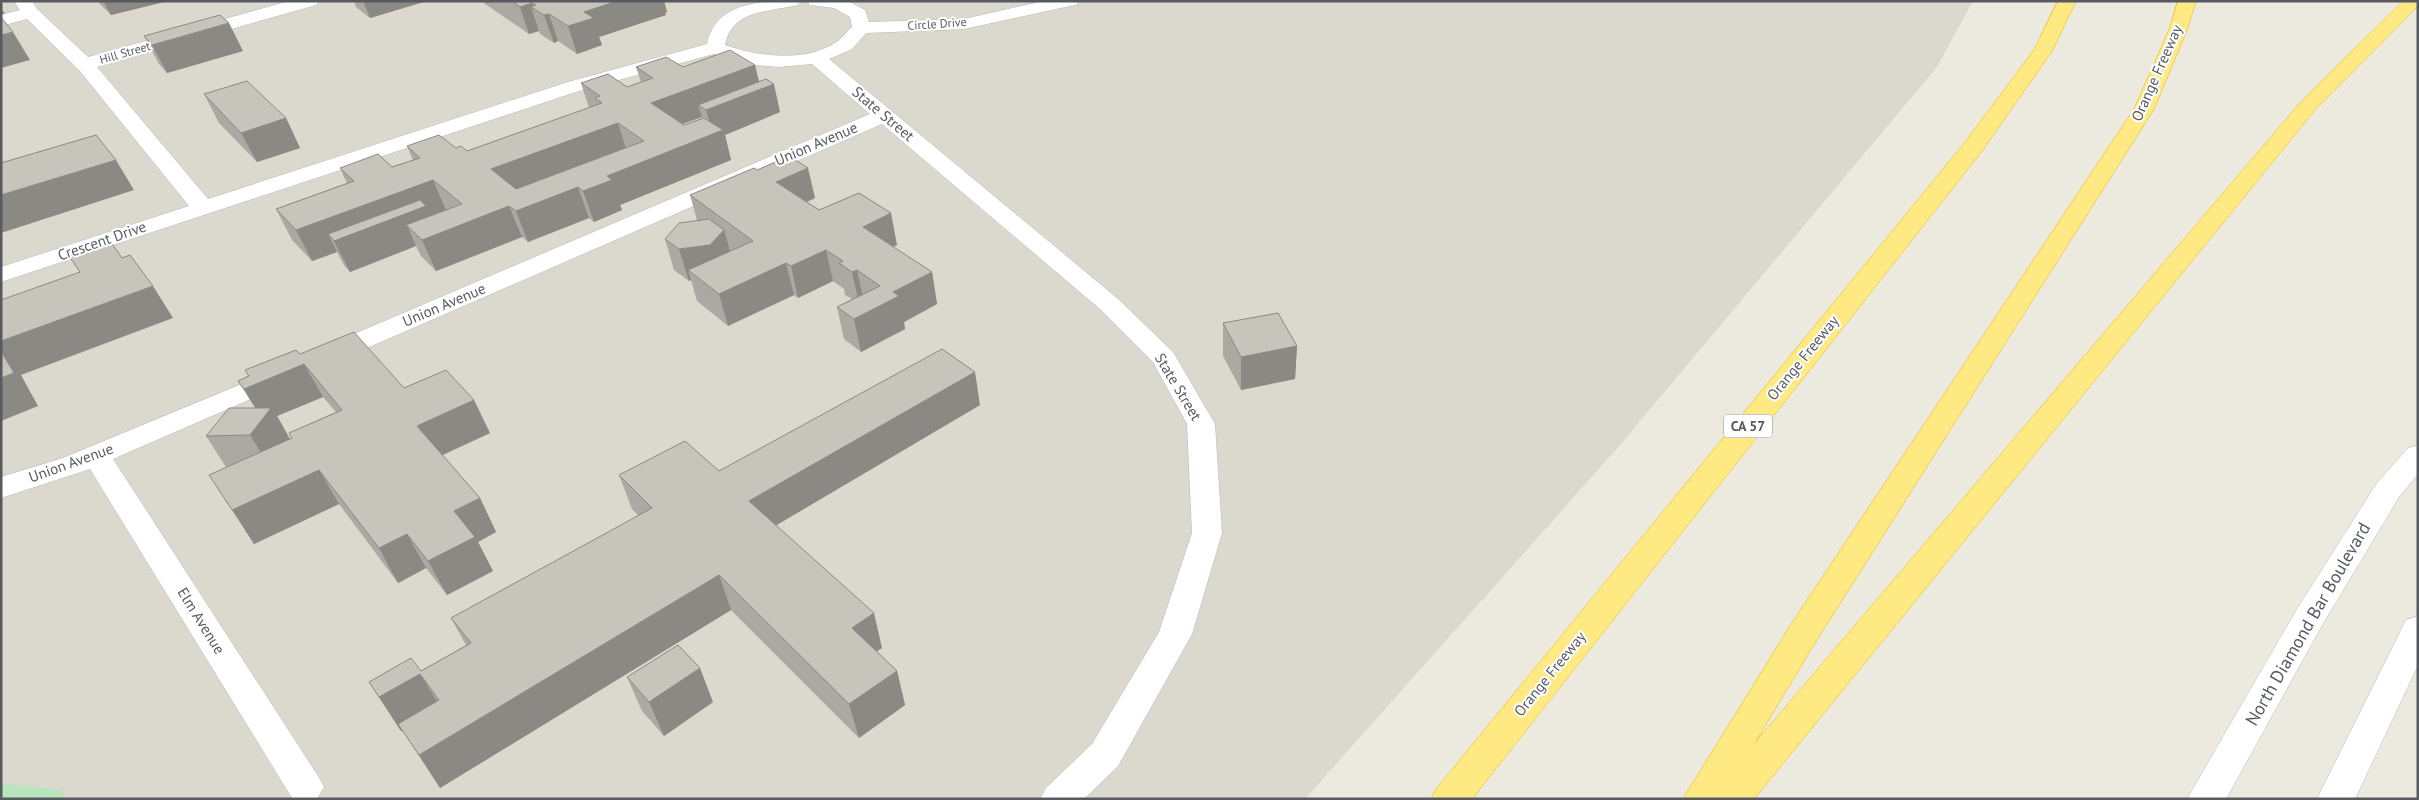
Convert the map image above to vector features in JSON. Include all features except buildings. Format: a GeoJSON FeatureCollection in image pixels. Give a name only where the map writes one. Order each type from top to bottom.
{"type":"FeatureCollection","features":[{"type":"Feature","properties":{"kind":"highway"},"geometry":{"type":"LineString","coordinates":[[2043,51],[2048,1]]}},
{"type":"Feature","properties":{"kind":"highway","name":"Orange Freeway"},"geometry":{"type":"LineString","coordinates":[[1450,799],[1974,146],[2043,51],[2067,1]]}},
{"type":"Feature","properties":{"kind":"highway","name":"Orange Freeway"},"geometry":{"type":"LineString","coordinates":[[1702,799],[1804,632],[2144,109],[2178,30],[2187,1]]}},
{"type":"Feature","properties":{"kind":"highway"},"geometry":{"type":"LineString","coordinates":[[1731,799],[2306,107],[2413,1]]}},
{"type":"Feature","properties":{"kind":"street","name":"Hill Street"},"geometry":{"type":"LineString","coordinates":[[85,64],[310,1]]}},
{"type":"Feature","properties":{"kind":"street"},"geometry":{"type":"LineString","coordinates":[[792,1],[727,10],[715,48],[743,58],[779,61],[816,58],[845,45],[861,28],[860,14],[838,3],[816,1]]}},
{"type":"Feature","properties":{"kind":"street","name":"Circle Drive"},"geometry":{"type":"LineString","coordinates":[[861,28],[964,24],[1070,1]]}},
{"type":"Feature","properties":{"kind":"street"},"geometry":{"type":"LineString","coordinates":[[1,21],[27,7],[85,64],[202,208]]}},
{"type":"Feature","properties":{"kind":"street","name":"Crescent Drive"},"geometry":{"type":"LineString","coordinates":[[1,275],[575,86],[715,48]]}},
{"type":"Feature","properties":{"kind":"street","name":"State Street"},"geometry":{"type":"LineString","coordinates":[[816,58],[1109,304],[1164,358],[1201,424],[1206,533],[1174,634],[1105,755],[1059,799]]}},
{"type":"Feature","properties":{"kind":"street","name":"Union Avenue"},"geometry":{"type":"LineString","coordinates":[[1,488],[73,465],[885,115]]}},
{"type":"Feature","properties":{"kind":"street","name":"Elm Avenue"},"geometry":{"type":"LineString","coordinates":[[96,455],[305,787]]}},
{"type":"Feature","properties":{"kind":"street","name":"North Diamond Bar Boulevard"},"geometry":{"type":"LineString","coordinates":[[2206,799],[2309,618],[2388,490],[2418,455]]}},
{"type":"Feature","properties":{"kind":"street"},"geometry":{"type":"LineString","coordinates":[[2336,799],[2418,630]]}},
{"type":"Feature","properties":{"kind":"shaded area"},"geometry":{"type":"Polygon","coordinates":[[[1,1],[1973,1],[1937,67],[1620,445],[1305,799],[1,799],[1,1]]]}},
{"type":"Feature","properties":{"kind":"green space"},"geometry":{"type":"Polygon","coordinates":[[[1,783],[61,790],[65,799],[1,799],[1,783]]]}}]}
